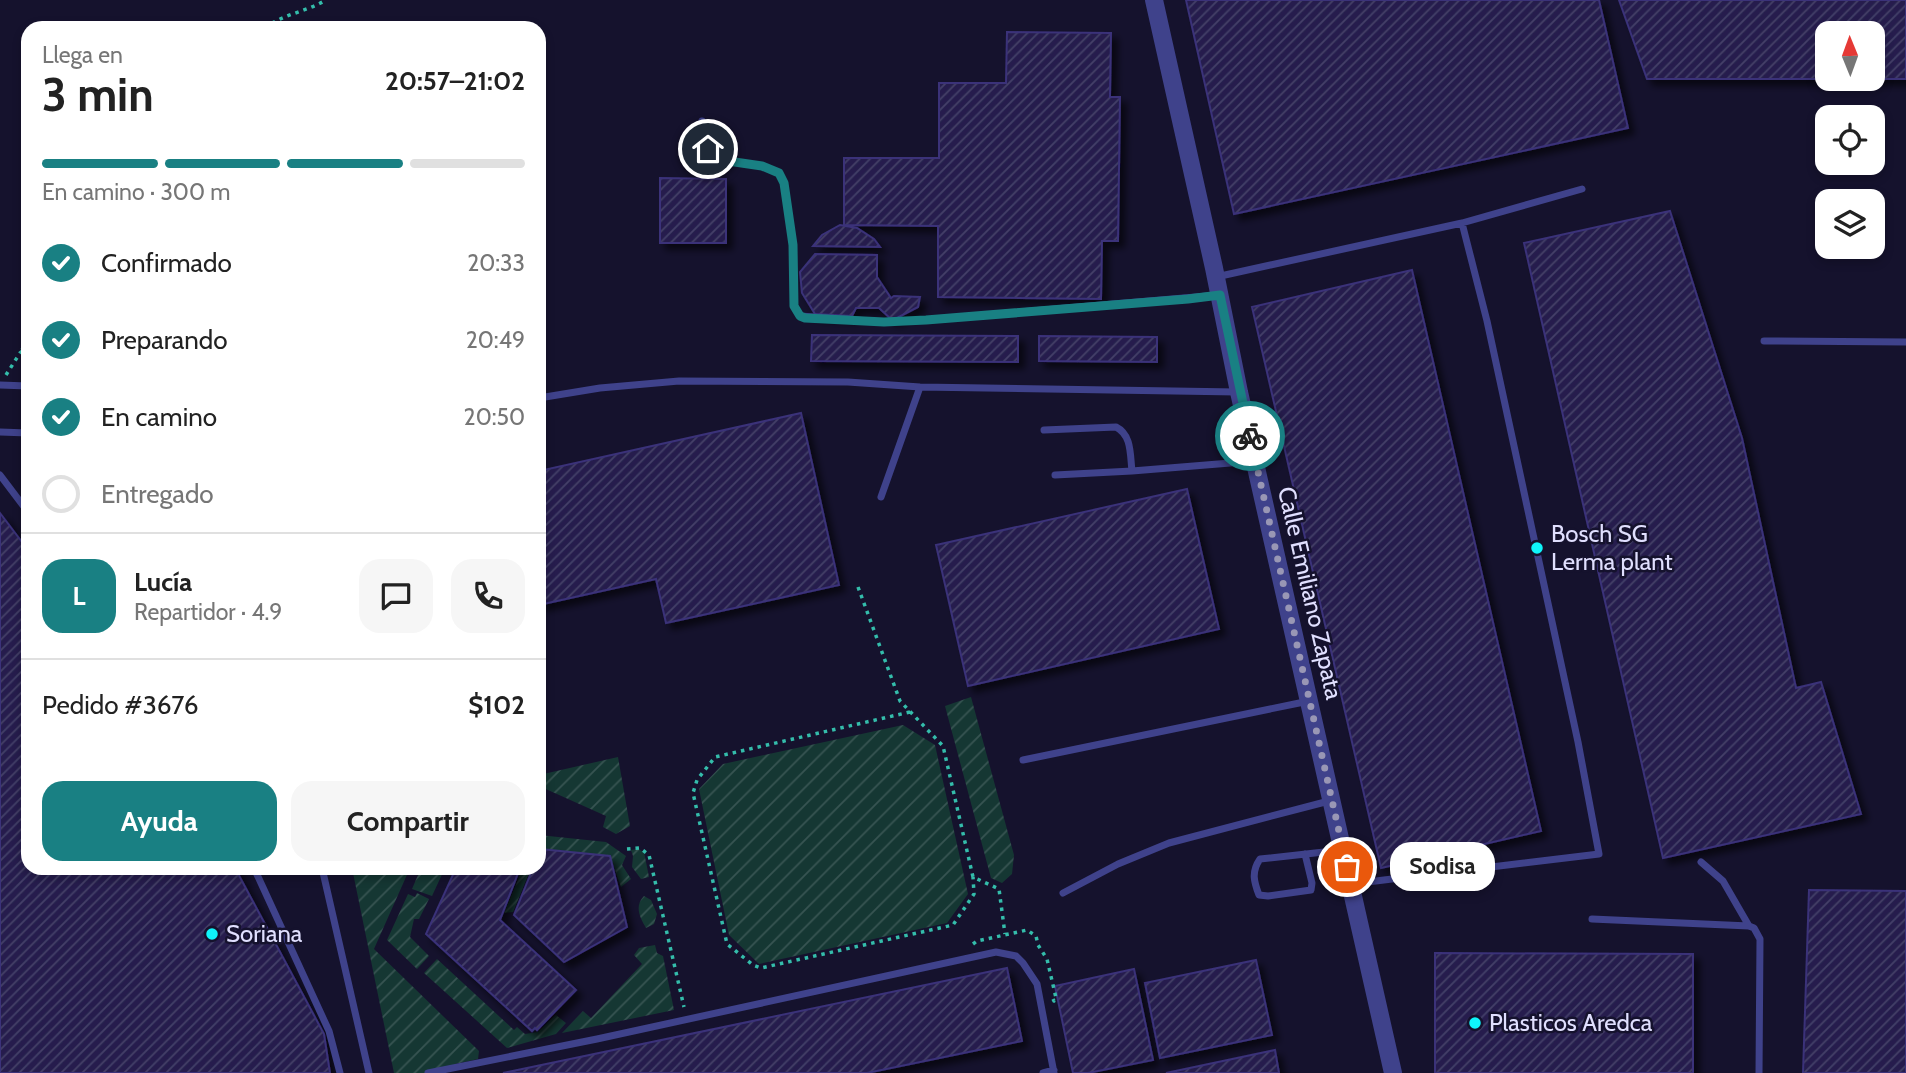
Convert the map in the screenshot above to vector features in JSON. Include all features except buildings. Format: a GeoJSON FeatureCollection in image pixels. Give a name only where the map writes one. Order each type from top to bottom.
{"type":"FeatureCollection","features":[{"type":"Feature","properties":{"kind":"street","name":"Calle Emiliano Zapata"},"geometry":{"type":"LineString","coordinates":[[1154,0],[1220,295],[1239,393],[1393,1073]]}},
{"type":"Feature","properties":{"kind":"lane"},"geometry":{"type":"LineString","coordinates":[[702,121],[708,149],[721,160],[762,166],[779,173],[784,183],[793,245],[794,306],[800,316],[805,318],[884,322],[926,320],[1220,295]]}},
{"type":"Feature","properties":{"kind":"lane"},"geometry":{"type":"LineString","coordinates":[[1216,277],[1462,223],[1582,189]]}},
{"type":"Feature","properties":{"kind":"lane"},"geometry":{"type":"LineString","coordinates":[[1351,884],[1599,854],[1578,742],[1493,348],[1462,223]]}},
{"type":"Feature","properties":{"kind":"lane"},"geometry":{"type":"LineString","coordinates":[[1764,341],[1906,342]]}},
{"type":"Feature","properties":{"kind":"lane"},"geometry":{"type":"LineString","coordinates":[[546,397],[600,388],[679,381],[848,382],[920,387],[1239,393]]}},
{"type":"Feature","properties":{"kind":"lane"},"geometry":{"type":"LineString","coordinates":[[0,385],[21,386]]}},
{"type":"Feature","properties":{"kind":"lane"},"geometry":{"type":"LineString","coordinates":[[881,497],[920,387]]}},
{"type":"Feature","properties":{"kind":"lane"},"geometry":{"type":"LineString","coordinates":[[1044,430],[1121,428],[1128,439],[1132,471]]}},
{"type":"Feature","properties":{"kind":"lane"},"geometry":{"type":"LineString","coordinates":[[0,432],[21,433]]}},
{"type":"Feature","properties":{"kind":"lane"},"geometry":{"type":"LineString","coordinates":[[1055,475],[1256,461]]}},
{"type":"Feature","properties":{"kind":"lane"},"geometry":{"type":"LineString","coordinates":[[0,475],[21,503]]}},
{"type":"Feature","properties":{"kind":"lane"},"geometry":{"type":"LineString","coordinates":[[1023,760],[1309,701]]}},
{"type":"Feature","properties":{"kind":"lane"},"geometry":{"type":"LineString","coordinates":[[1063,893],[1118,864],[1169,843],[1331,800]]}},
{"type":"Feature","properties":{"kind":"lane"},"geometry":{"type":"LineString","coordinates":[[1306,854],[1311,890],[1259,895],[1255,885],[1254,868],[1259,859],[1343,850]]}},
{"type":"Feature","properties":{"kind":"lane"},"geometry":{"type":"LineString","coordinates":[[1701,862],[1723,881],[1749,926],[1757,931],[1760,939],[1759,1073]]}},
{"type":"Feature","properties":{"kind":"lane"},"geometry":{"type":"LineString","coordinates":[[257,875],[330,1031],[340,1073]]}},
{"type":"Feature","properties":{"kind":"lane"},"geometry":{"type":"LineString","coordinates":[[324,875],[369,1073]]}},
{"type":"Feature","properties":{"kind":"lane"},"geometry":{"type":"LineString","coordinates":[[1592,919],[1749,926]]}},
{"type":"Feature","properties":{"kind":"lane"},"geometry":{"type":"LineString","coordinates":[[427,1073],[597,1040],[996,952],[1016,956],[1037,984],[1054,1072],[1043,1073]]}},
{"type":"Feature","properties":{"kind":"path"},"geometry":{"type":"LineString","coordinates":[[275,21],[326,0]]}},
{"type":"Feature","properties":{"kind":"path"},"geometry":{"type":"LineString","coordinates":[[0,385],[20,353]]}},
{"type":"Feature","properties":{"kind":"path"},"geometry":{"type":"LineString","coordinates":[[858,587],[900,701],[943,747],[973,877],[974,894],[953,925],[761,968],[753,965],[727,944],[693,793],[697,780],[715,757],[910,712]]}},
{"type":"Feature","properties":{"kind":"path"},"geometry":{"type":"LineString","coordinates":[[627,849],[640,848],[649,855],[685,1015]]}},
{"type":"Feature","properties":{"kind":"path"},"geometry":{"type":"LineString","coordinates":[[973,877],[999,889],[1005,934]]}},
{"type":"Feature","properties":{"kind":"green space"},"geometry":{"type":"Polygon","coordinates":[[[971,697],[1014,855],[1012,874],[1002,883],[991,878],[945,706],[971,697]]]}},
{"type":"Feature","properties":{"kind":"green space"},"geometry":{"type":"Polygon","coordinates":[[[903,725],[935,745],[968,894],[947,923],[759,964],[729,935],[699,789],[723,764],[903,725]]]}},
{"type":"Feature","properties":{"kind":"green space"},"geometry":{"type":"Polygon","coordinates":[[[618,757],[630,826],[616,834],[603,827],[606,816],[546,789],[546,773],[618,757]]]}},
{"type":"Feature","properties":{"kind":"green space"},"geometry":{"type":"Polygon","coordinates":[[[546,836],[606,842],[626,856],[622,865],[631,879],[621,887],[610,856],[546,850],[546,836]]]}},
{"type":"Feature","properties":{"kind":"green space"},"geometry":{"type":"Polygon","coordinates":[[[631,850],[644,852],[649,877],[641,879],[632,867],[631,850]]]}},
{"type":"Feature","properties":{"kind":"green space"},"geometry":{"type":"Polygon","coordinates":[[[353,875],[407,875],[374,949],[479,1051],[478,1059],[455,1064],[439,1073],[394,1073],[353,875]]]}},
{"type":"Feature","properties":{"kind":"green space"},"geometry":{"type":"Polygon","coordinates":[[[418,875],[442,875],[432,896],[412,889],[418,875]]]}},
{"type":"Feature","properties":{"kind":"green space"},"geometry":{"type":"Polygon","coordinates":[[[520,875],[528,875],[513,912],[504,913],[520,875]]]}},
{"type":"Feature","properties":{"kind":"green space"},"geometry":{"type":"Polygon","coordinates":[[[417,893],[429,899],[419,919],[414,919],[410,937],[429,956],[417,969],[387,940],[408,894],[415,897],[417,893]]]}},
{"type":"Feature","properties":{"kind":"green space"},"geometry":{"type":"Polygon","coordinates":[[[644,896],[651,900],[657,914],[654,924],[646,928],[639,908],[644,896]]]}},
{"type":"Feature","properties":{"kind":"green space"},"geometry":{"type":"Polygon","coordinates":[[[655,945],[657,953],[663,956],[674,1010],[562,1033],[583,1011],[591,1018],[642,964],[634,955],[639,948],[655,945]]]}},
{"type":"Feature","properties":{"kind":"green space"},"geometry":{"type":"Polygon","coordinates":[[[437,959],[514,1030],[517,1027],[525,1034],[538,1032],[556,1015],[566,1023],[556,1034],[507,1048],[424,973],[437,959]]]}},
{"type":"Feature","properties":{"kind":"way so far"},"geometry":{"type":"LineString","coordinates":[[1250,436],[1347,867]]}},
{"type":"Feature","properties":{"kind":"place","name":"Bosch SG Lerma plant"},"geometry":{"type":"Point","coordinates":[1537,548]}},
{"type":"Feature","properties":{"kind":"place","name":"Sodisa"},"geometry":{"type":"Point","coordinates":[1347,867]}},
{"type":"Feature","properties":{"kind":"place","name":"Soriana"},"geometry":{"type":"Point","coordinates":[212,934]}},
{"type":"Feature","properties":{"kind":"place","name":"Plasticos Aredca"},"geometry":{"type":"Point","coordinates":[1475,1023]}},
{"type":"Feature","properties":{"kind":"route"},"geometry":{"type":"LineString","coordinates":[[708,149],[721,160],[762,166],[779,173],[784,183],[793,245],[794,306],[800,316],[805,318],[884,322],[926,320],[1220,295],[1250,436]]}}]}
